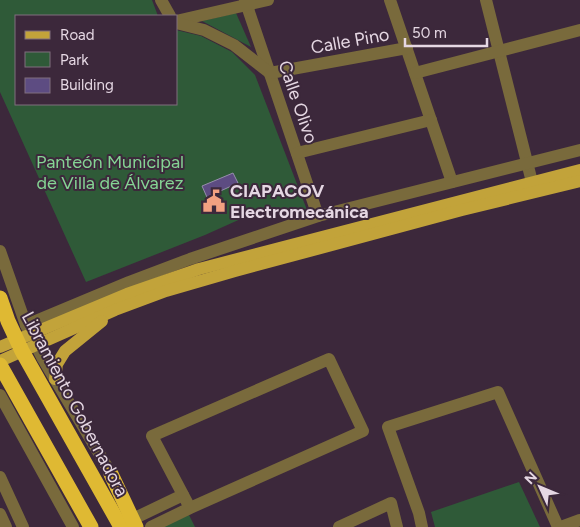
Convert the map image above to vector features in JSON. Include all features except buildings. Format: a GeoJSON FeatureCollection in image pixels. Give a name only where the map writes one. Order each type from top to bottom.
{"type":"FeatureCollection","features":[{"type":"Feature","properties":{"kind":"highway","name":"Libramiento Gobernadora"},"geometry":{"type":"LineString","coordinates":[[0,298],[26,339],[121,527]]}},
{"type":"Feature","properties":{"kind":"highway"},"geometry":{"type":"LineString","coordinates":[[0,365],[92,527]]}},
{"type":"Feature","properties":{"kind":"highway"},"geometry":{"type":"LineString","coordinates":[[111,474],[139,524]]}},
{"type":"Feature","properties":{"kind":"main road"},"geometry":{"type":"LineString","coordinates":[[0,347],[110,307],[199,269],[580,170]]}},
{"type":"Feature","properties":{"kind":"main road"},"geometry":{"type":"LineString","coordinates":[[0,361],[26,339],[90,310],[110,307],[462,210],[580,181]]}},
{"type":"Feature","properties":{"kind":"main road"},"geometry":{"type":"LineString","coordinates":[[55,379],[57,364],[65,351],[110,307]]}},
{"type":"Feature","properties":{"kind":"street"},"geometry":{"type":"LineString","coordinates":[[161,0],[169,15]]}},
{"type":"Feature","properties":{"kind":"street"},"geometry":{"type":"LineString","coordinates":[[178,21],[246,3],[268,0]]}},
{"type":"Feature","properties":{"kind":"street"},"geometry":{"type":"LineString","coordinates":[[390,0],[452,182]]}},
{"type":"Feature","properties":{"kind":"street"},"geometry":{"type":"LineString","coordinates":[[486,0],[532,182]]}},
{"type":"Feature","properties":{"kind":"street","name":"Calle Olivo"},"geometry":{"type":"LineString","coordinates":[[246,3],[318,216]]}},
{"type":"Feature","properties":{"kind":"street"},"geometry":{"type":"LineString","coordinates":[[178,23],[204,30],[234,45],[270,73]]}},
{"type":"Feature","properties":{"kind":"street"},"geometry":{"type":"LineString","coordinates":[[415,73],[580,30]]}},
{"type":"Feature","properties":{"kind":"street","name":"Calle Pino"},"geometry":{"type":"LineString","coordinates":[[270,73],[406,48]]}},
{"type":"Feature","properties":{"kind":"street"},"geometry":{"type":"LineString","coordinates":[[297,153],[431,120]]}},
{"type":"Feature","properties":{"kind":"street"},"geometry":{"type":"LineString","coordinates":[[26,339],[64,310],[129,282],[190,259],[318,216],[580,150]]}},
{"type":"Feature","properties":{"kind":"street"},"geometry":{"type":"LineString","coordinates":[[0,251],[26,339],[55,379],[111,474]]}},
{"type":"Feature","properties":{"kind":"street"},"geometry":{"type":"LineString","coordinates":[[110,307],[129,282]]}},
{"type":"Feature","properties":{"kind":"street"},"geometry":{"type":"LineString","coordinates":[[64,310],[90,310]]}},
{"type":"Feature","properties":{"kind":"street"},"geometry":{"type":"LineString","coordinates":[[151,527],[363,431],[329,359],[152,436],[190,508]]}},
{"type":"Feature","properties":{"kind":"street"},"geometry":{"type":"LineString","coordinates":[[422,527],[388,427],[498,392],[559,527],[580,520]]}},
{"type":"Feature","properties":{"kind":"street"},"geometry":{"type":"LineString","coordinates":[[0,395],[73,527]]}},
{"type":"Feature","properties":{"kind":"street"},"geometry":{"type":"LineString","coordinates":[[0,478],[23,527]]}},
{"type":"Feature","properties":{"kind":"street"},"geometry":{"type":"LineString","coordinates":[[139,524],[183,495]]}},
{"type":"Feature","properties":{"kind":"street"},"geometry":{"type":"LineString","coordinates":[[339,527],[391,503],[398,527]]}},
{"type":"Feature","properties":{"kind":"street"},"geometry":{"type":"LineString","coordinates":[[0,514],[6,527]]}},
{"type":"Feature","properties":{"kind":"green space","name":"Panteón Municipal de Villa de Álvarez"},"geometry":{"type":"Polygon","coordinates":[[[0,0],[152,0],[158,15],[15,15],[15,105],[178,105],[178,30],[201,36],[232,52],[255,75],[307,210],[254,213],[205,235],[86,282],[0,92],[0,0]]]}},
{"type":"Feature","properties":{"kind":"green space"},"geometry":{"type":"Polygon","coordinates":[[[236,13],[251,47],[202,21],[236,13]]]}},
{"type":"Feature","properties":{"kind":"green space"},"geometry":{"type":"Polygon","coordinates":[[[519,482],[540,527],[435,527],[431,512],[519,482]]]}},
{"type":"Feature","properties":{"kind":"green space"},"geometry":{"type":"Polygon","coordinates":[[[189,515],[195,527],[160,527],[189,515]]]}},
{"type":"Feature","properties":{"kind":"place","name":"CIAPACOV Electromecánica"},"geometry":{"type":"Point","coordinates":[214,201]}}]}
